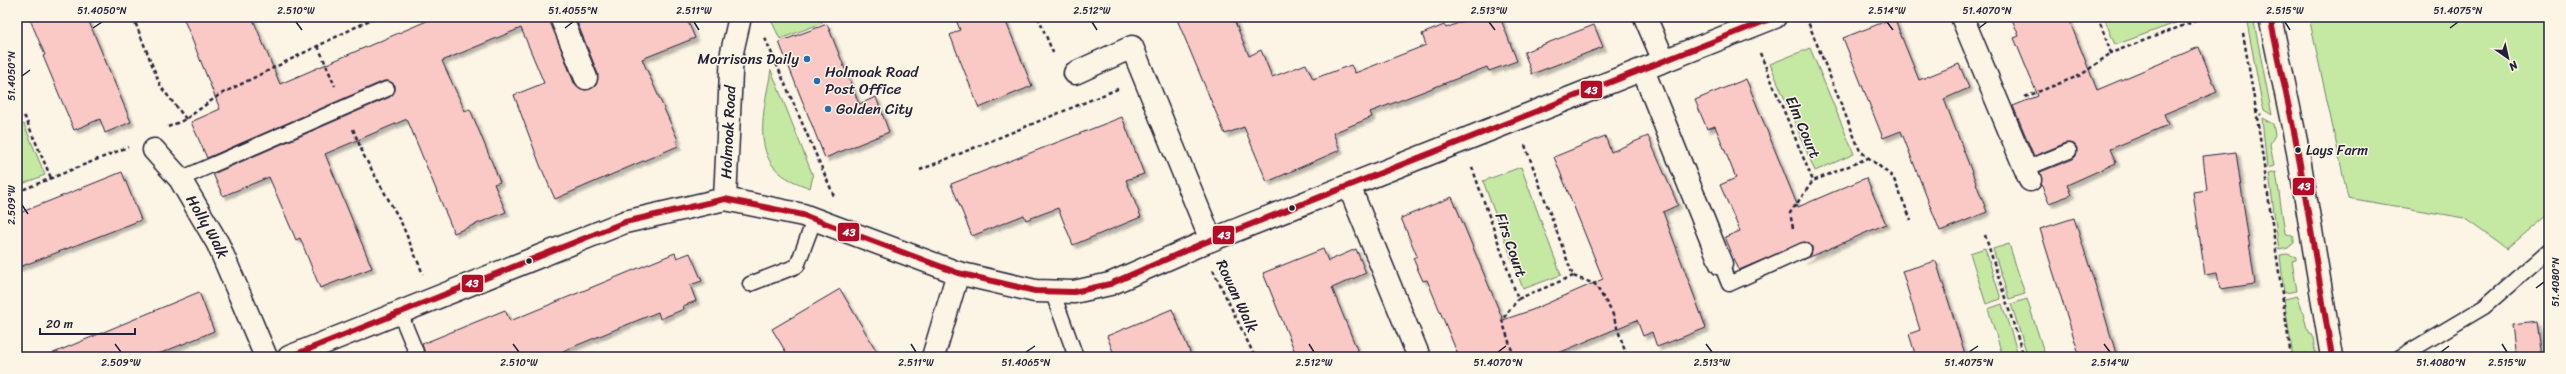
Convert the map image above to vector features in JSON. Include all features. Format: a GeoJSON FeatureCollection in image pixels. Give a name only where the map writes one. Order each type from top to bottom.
{"type":"FeatureCollection","features":[{"type":"Feature","properties":{"kind":"street"},"geometry":{"type":"LineString","coordinates":[[561,17],[586,78]]}},
{"type":"Feature","properties":{"kind":"street","name":"Holmoak Road"},"geometry":{"type":"LineString","coordinates":[[725,199],[732,52],[740,17]]}},
{"type":"Feature","properties":{"kind":"street"},"geometry":{"type":"LineString","coordinates":[[1645,17],[1664,61]]}},
{"type":"Feature","properties":{"kind":"street"},"geometry":{"type":"LineString","coordinates":[[289,357],[625,222],[725,199],[814,220],[958,273],[1035,291],[1074,292],[1110,284],[1206,242],[1774,17]]}},
{"type":"Feature","properties":{"kind":"street"},"geometry":{"type":"LineString","coordinates":[[1962,17],[2027,174]]}},
{"type":"Feature","properties":{"kind":"street"},"geometry":{"type":"LineString","coordinates":[[2270,17],[2297,146],[2332,357]]}},
{"type":"Feature","properties":{"kind":"street"},"geometry":{"type":"LineString","coordinates":[[1075,73],[1132,47],[1206,242]]}},
{"type":"Feature","properties":{"kind":"street"},"geometry":{"type":"LineString","coordinates":[[1642,70],[1720,264]]}},
{"type":"Feature","properties":{"kind":"street","name":"Holly Walk"},"geometry":{"type":"LineString","coordinates":[[152,143],[180,179],[218,244],[266,357]]}},
{"type":"Feature","properties":{"kind":"street"},"geometry":{"type":"LineString","coordinates":[[1350,186],[1419,357]]}},
{"type":"Feature","properties":{"kind":"street"},"geometry":{"type":"LineString","coordinates":[[933,357],[958,273]]}},
{"type":"Feature","properties":{"kind":"lane"},"geometry":{"type":"LineString","coordinates":[[180,179],[387,89]]}},
{"type":"Feature","properties":{"kind":"lane"},"geometry":{"type":"LineString","coordinates":[[2027,174],[2068,152]]}},
{"type":"Feature","properties":{"kind":"lane"},"geometry":{"type":"LineString","coordinates":[[750,284],[797,266],[814,220]]}},
{"type":"Feature","properties":{"kind":"lane"},"geometry":{"type":"LineString","coordinates":[[2400,357],[2484,307],[2549,250]]}},
{"type":"Feature","properties":{"kind":"lane"},"geometry":{"type":"LineString","coordinates":[[1720,264],[1729,284],[1800,252]]}},
{"type":"Feature","properties":{"kind":"lane"},"geometry":{"type":"LineString","coordinates":[[1052,291],[1076,357]]}},
{"type":"Feature","properties":{"kind":"lane"},"geometry":{"type":"LineString","coordinates":[[400,313],[418,357]]}},
{"type":"Feature","properties":{"kind":"path"},"geometry":{"type":"LineString","coordinates":[[133,17],[161,87],[186,119]]}},
{"type":"Feature","properties":{"kind":"path"},"geometry":{"type":"LineString","coordinates":[[17,192],[51,178],[152,143],[219,94],[376,17]]}},
{"type":"Feature","properties":{"kind":"path"},"geometry":{"type":"LineString","coordinates":[[1806,17],[1860,151],[1893,177],[1912,220]]}},
{"type":"Feature","properties":{"kind":"path"},"geometry":{"type":"LineString","coordinates":[[2098,17],[2111,53]]}},
{"type":"Feature","properties":{"kind":"path"},"geometry":{"type":"LineString","coordinates":[[2000,107],[2081,75],[2111,53],[2206,17]]}},
{"type":"Feature","properties":{"kind":"path","name":"Elm Court"},"geometry":{"type":"LineString","coordinates":[[1749,27],[1813,180],[1868,158]]}},
{"type":"Feature","properties":{"kind":"path"},"geometry":{"type":"LineString","coordinates":[[762,31],[851,233]]}},
{"type":"Feature","properties":{"kind":"path"},"geometry":{"type":"LineString","coordinates":[[318,46],[364,156],[401,222],[434,299]]}},
{"type":"Feature","properties":{"kind":"path"},"geometry":{"type":"LineString","coordinates":[[920,170],[1144,78]]}},
{"type":"Feature","properties":{"kind":"path"},"geometry":{"type":"LineString","coordinates":[[2256,110],[2291,357]]}},
{"type":"Feature","properties":{"kind":"path"},"geometry":{"type":"LineString","coordinates":[[17,120],[25,117],[51,178]]}},
{"type":"Feature","properties":{"kind":"path"},"geometry":{"type":"LineString","coordinates":[[1515,120],[1573,276],[1595,284],[1612,312],[1627,357]]}},
{"type":"Feature","properties":{"kind":"path","name":"Firs Court"},"geometry":{"type":"LineString","coordinates":[[1463,141],[1518,299],[1573,276]]}},
{"type":"Feature","properties":{"kind":"path"},"geometry":{"type":"LineString","coordinates":[[1800,252],[1790,213],[1813,180]]}},
{"type":"Feature","properties":{"kind":"path"},"geometry":{"type":"LineString","coordinates":[[1985,235],[2024,357]]}},
{"type":"Feature","properties":{"kind":"path","name":"Rowan Walk"},"geometry":{"type":"LineString","coordinates":[[1206,242],[1255,357]]}},
{"type":"Feature","properties":{"kind":"path"},"geometry":{"type":"LineString","coordinates":[[1514,357],[1502,320],[1518,299]]}},
{"type":"Feature","properties":{"kind":"green space"},"geometry":{"type":"Polygon","coordinates":[[[772,17],[820,17],[822,23],[780,39],[771,20],[772,17]]]}},
{"type":"Feature","properties":{"kind":"green space"},"geometry":{"type":"Polygon","coordinates":[[[2104,17],[2192,17],[2115,45],[2104,17]]]}},
{"type":"Feature","properties":{"kind":"green space"},"geometry":{"type":"Polygon","coordinates":[[[2246,17],[2253,17],[2272,115],[2264,110],[2262,103],[2246,17]]]}},
{"type":"Feature","properties":{"kind":"green space"},"geometry":{"type":"Polygon","coordinates":[[[2309,17],[2549,17],[2549,213],[2507,249],[2464,218],[2348,198],[2309,17]]]}},
{"type":"Feature","properties":{"kind":"green space"},"geometry":{"type":"Polygon","coordinates":[[[1810,48],[1854,154],[1815,171],[1770,64],[1810,48]]]}},
{"type":"Feature","properties":{"kind":"green space"},"geometry":{"type":"Polygon","coordinates":[[[771,70],[813,176],[810,188],[790,180],[780,173],[771,163],[766,152],[763,138],[763,124],[771,70]]]}},
{"type":"Feature","properties":{"kind":"green space"},"geometry":{"type":"Polygon","coordinates":[[[2262,118],[2273,124],[2275,135],[2270,144],[2274,166],[2267,168],[2262,118]]]}},
{"type":"Feature","properties":{"kind":"green space"},"geometry":{"type":"Polygon","coordinates":[[[24,124],[45,175],[17,186],[17,127],[24,124]]]}},
{"type":"Feature","properties":{"kind":"green space"},"geometry":{"type":"Polygon","coordinates":[[[1521,167],[1561,275],[1523,289],[1483,181],[1521,167]]]}},
{"type":"Feature","properties":{"kind":"green space"},"geometry":{"type":"Polygon","coordinates":[[[2276,172],[2285,233],[2294,237],[2294,243],[2288,248],[2279,250],[2269,174],[2276,172]]]}},
{"type":"Feature","properties":{"kind":"green space"},"geometry":{"type":"Polygon","coordinates":[[[2009,244],[2025,294],[2009,299],[1993,249],[2009,244]]]}},
{"type":"Feature","properties":{"kind":"green space"},"geometry":{"type":"Polygon","coordinates":[[[1985,248],[2001,299],[1986,304],[1970,253],[1985,248]]]}},
{"type":"Feature","properties":{"kind":"green space"},"geometry":{"type":"Polygon","coordinates":[[[2287,254],[2296,257],[2296,260],[2292,261],[2297,291],[2284,293],[2280,255],[2287,254]]]}},
{"type":"Feature","properties":{"kind":"green space"},"geometry":{"type":"Polygon","coordinates":[[[2298,296],[2307,328],[2313,338],[2316,357],[2293,357],[2284,299],[2298,296]]]}},
{"type":"Feature","properties":{"kind":"green space"},"geometry":{"type":"Polygon","coordinates":[[[2027,299],[2044,352],[2028,357],[2011,304],[2027,299]]]}},
{"type":"Feature","properties":{"kind":"green space"},"geometry":{"type":"Polygon","coordinates":[[[2002,304],[2019,357],[2003,357],[1988,309],[2002,304]]]}},
{"type":"Feature","properties":{"kind":"building"},"geometry":{"type":"Polygon","coordinates":[[[29,17],[87,17],[131,122],[105,133],[100,119],[74,130],[43,56],[45,55],[29,17]]]}},
{"type":"Feature","properties":{"kind":"building"},"geometry":{"type":"Polygon","coordinates":[[[183,17],[252,17],[280,84],[436,17],[549,17],[574,83],[585,90],[596,85],[598,74],[575,17],[686,17],[695,38],[642,59],[678,140],[676,141],[678,146],[555,199],[540,165],[514,95],[544,83],[521,28],[442,61],[465,111],[470,109],[500,182],[494,184],[506,212],[454,233],[407,119],[325,154],[372,268],[320,288],[300,238],[296,240],[269,177],[223,196],[213,174],[390,97],[395,90],[395,85],[388,81],[384,81],[207,158],[191,122],[220,109],[183,17]]]}},
{"type":"Feature","properties":{"kind":"building"},"geometry":{"type":"Polygon","coordinates":[[[955,17],[1004,17],[1032,86],[979,108],[950,35],[960,30],[955,17]]]}},
{"type":"Feature","properties":{"kind":"building"},"geometry":{"type":"Polygon","coordinates":[[[1176,17],[1233,17],[1249,56],[1261,50],[1272,77],[1306,64],[1313,79],[1351,65],[1355,73],[1426,45],[1422,34],[1444,25],[1446,28],[1473,17],[1500,17],[1517,61],[1489,71],[1487,67],[1370,112],[1372,117],[1333,133],[1340,150],[1267,182],[1244,127],[1225,134],[1176,17]]]}},
{"type":"Feature","properties":{"kind":"building"},"geometry":{"type":"Polygon","coordinates":[[[2011,17],[2068,17],[2097,90],[2199,47],[2217,92],[2164,114],[2168,125],[2110,149],[2116,163],[2067,185],[2071,195],[2049,203],[2041,184],[2040,172],[2073,159],[2076,156],[2077,148],[2074,144],[2066,143],[2034,156],[2013,106],[2038,96],[2014,38],[2019,36],[2011,17]]]}},
{"type":"Feature","properties":{"kind":"building"},"geometry":{"type":"Polygon","coordinates":[[[1894,18],[1919,80],[1959,64],[1969,88],[1944,99],[1987,212],[1940,231],[1901,131],[1883,138],[1843,38],[1894,18]]]}},
{"type":"Feature","properties":{"kind":"building"},"geometry":{"type":"Polygon","coordinates":[[[827,24],[859,104],[876,97],[889,132],[825,158],[779,42],[827,24]]]}},
{"type":"Feature","properties":{"kind":"building"},"geometry":{"type":"Polygon","coordinates":[[[1594,25],[1603,47],[1532,74],[1524,52],[1594,25]]]}},
{"type":"Feature","properties":{"kind":"building"},"geometry":{"type":"Polygon","coordinates":[[[1746,79],[1798,207],[1866,178],[1886,224],[1803,260],[1811,255],[1812,251],[1812,246],[1805,242],[1739,270],[1725,237],[1740,231],[1720,185],[1736,178],[1715,126],[1707,129],[1695,100],[1746,79]]]}},
{"type":"Feature","properties":{"kind":"building"},"geometry":{"type":"Polygon","coordinates":[[[1122,117],[1144,174],[1126,180],[1141,217],[1073,245],[1058,208],[1026,220],[1024,215],[972,236],[951,184],[1122,117]]]}},
{"type":"Feature","properties":{"kind":"building"},"geometry":{"type":"Polygon","coordinates":[[[1605,136],[1611,152],[1648,136],[1678,205],[1663,212],[1706,328],[1657,347],[1652,332],[1643,336],[1637,320],[1549,357],[1459,357],[1427,280],[1423,281],[1418,270],[1413,258],[1417,256],[1401,218],[1452,197],[1503,320],[1532,310],[1603,279],[1554,157],[1605,136]]]}},
{"type":"Feature","properties":{"kind":"building"},"geometry":{"type":"Polygon","coordinates":[[[2236,152],[2255,284],[2220,289],[2217,273],[2205,275],[2193,192],[2207,190],[2203,156],[2236,152]]]}},
{"type":"Feature","properties":{"kind":"building"},"geometry":{"type":"Polygon","coordinates":[[[122,172],[141,220],[17,268],[17,214],[122,172]]]}},
{"type":"Feature","properties":{"kind":"building"},"geometry":{"type":"Polygon","coordinates":[[[2074,218],[2117,357],[2080,357],[2061,297],[2040,229],[2074,218]]]}},
{"type":"Feature","properties":{"kind":"building"},"geometry":{"type":"Polygon","coordinates":[[[1323,249],[1328,261],[1356,249],[1366,273],[1332,288],[1360,357],[1297,357],[1263,273],[1323,249]]]}},
{"type":"Feature","properties":{"kind":"building"},"geometry":{"type":"Polygon","coordinates":[[[675,253],[677,258],[690,253],[702,281],[690,285],[696,301],[683,306],[684,309],[660,319],[658,312],[563,351],[565,357],[426,357],[422,344],[505,310],[510,321],[675,253]]]}},
{"type":"Feature","properties":{"kind":"building"},"geometry":{"type":"Polygon","coordinates":[[[1936,261],[1966,357],[1916,357],[1909,334],[1920,330],[1902,271],[1936,261]]]}},
{"type":"Feature","properties":{"kind":"building"},"geometry":{"type":"Polygon","coordinates":[[[840,289],[880,357],[789,357],[772,329],[840,289]]]}},
{"type":"Feature","properties":{"kind":"building"},"geometry":{"type":"Polygon","coordinates":[[[199,292],[214,331],[193,340],[151,357],[44,357],[199,292]]]}},
{"type":"Feature","properties":{"kind":"building"},"geometry":{"type":"Polygon","coordinates":[[[1172,309],[1192,357],[1115,357],[1107,336],[1172,309]]]}},
{"type":"Feature","properties":{"kind":"building"},"geometry":{"type":"Polygon","coordinates":[[[2537,322],[2542,357],[2516,357],[2512,325],[2537,322]]]}},
{"type":"Feature","properties":{"kind":"transit line","name":"43"},"geometry":{"type":"LineString","coordinates":[[289,357],[625,222],[725,199],[803,215],[958,273],[1035,291],[1074,292],[1110,284],[1201,244],[1775,17]]}},
{"type":"Feature","properties":{"kind":"transit line","name":"43"},"geometry":{"type":"LineString","coordinates":[[2270,17],[2297,146],[2332,357]]}},
{"type":"Feature","properties":{"kind":"place","name":"Morrisons Daily"},"geometry":{"type":"Point","coordinates":[807,59]}},
{"type":"Feature","properties":{"kind":"place","name":"Holmoak Road Post Office"},"geometry":{"type":"Point","coordinates":[817,81]}},
{"type":"Feature","properties":{"kind":"place","name":"Golden City"},"geometry":{"type":"Point","coordinates":[828,109]}},
{"type":"Feature","properties":{"kind":"place","name":"Lays Farm"},"geometry":{"type":"Point","coordinates":[2298,150]}}]}
